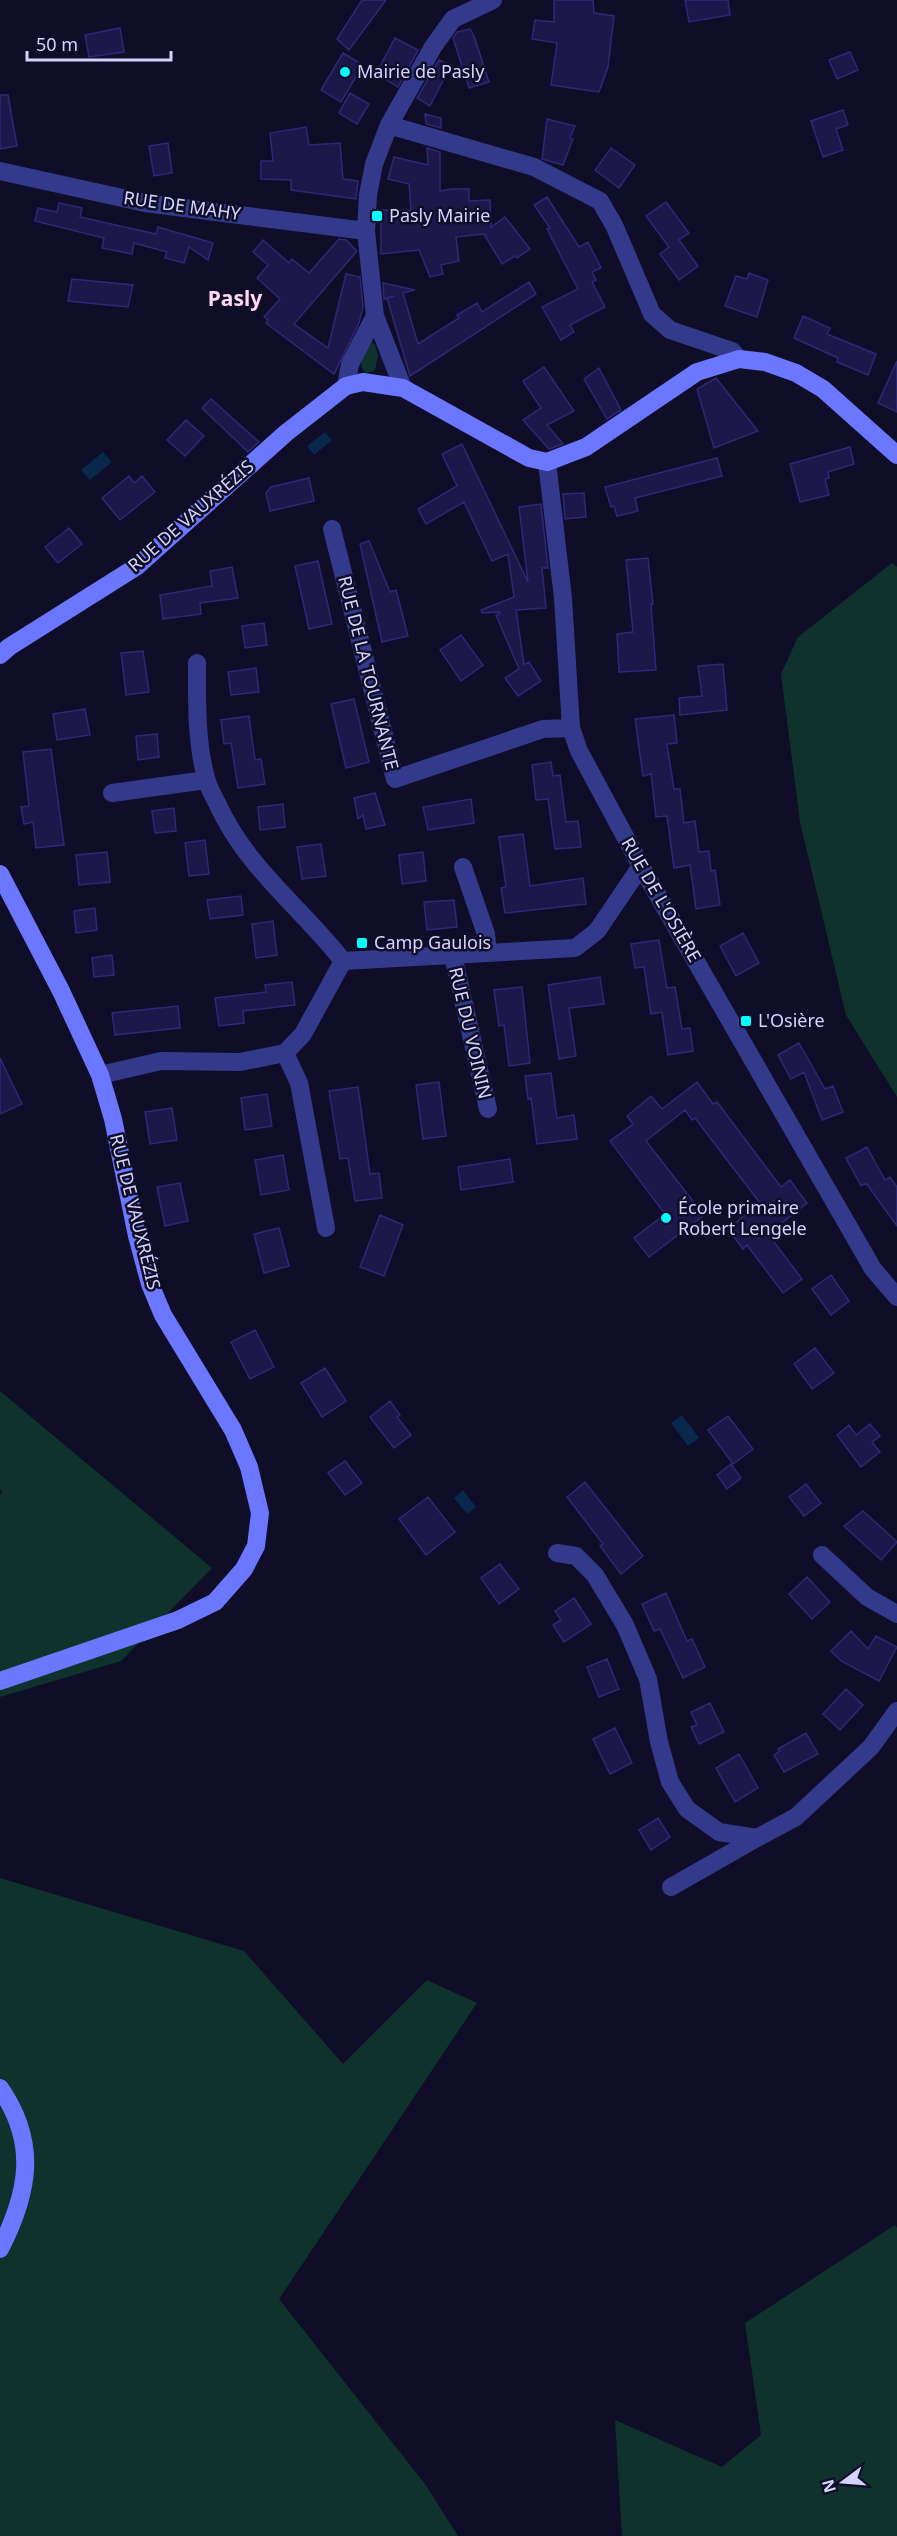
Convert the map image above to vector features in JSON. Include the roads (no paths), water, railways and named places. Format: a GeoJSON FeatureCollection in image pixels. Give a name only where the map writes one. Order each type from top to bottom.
{"type":"FeatureCollection","features":[{"type":"Feature","properties":{"kind":"street"},"geometry":{"type":"LineString","coordinates":[[403,388],[375,316],[366,231],[368,195],[374,164],[389,125],[433,47],[453,19],[493,0]]}},
{"type":"Feature","properties":{"kind":"street"},"geometry":{"type":"LineString","coordinates":[[389,125],[534,166],[600,201],[614,225],[652,314],[670,330],[732,351],[739,358]]}},
{"type":"Feature","properties":{"kind":"street","name":"RUE DE MAHY"},"geometry":{"type":"LineString","coordinates":[[0,171],[145,202],[366,231]]}},
{"type":"Feature","properties":{"kind":"street"},"geometry":{"type":"LineString","coordinates":[[375,316],[351,364],[345,386],[363,382],[403,388],[529,458],[547,462],[586,447],[696,372],[739,358],[765,362],[786,369],[824,388],[897,455]]}},
{"type":"Feature","properties":{"kind":"street","name":"RUE DE VAUXRÉZIS"},"geometry":{"type":"LineString","coordinates":[[0,655],[9,647],[136,567],[286,433],[345,386]]}},
{"type":"Feature","properties":{"kind":"street","name":"RUE DE L'OSIÈRE"},"geometry":{"type":"LineString","coordinates":[[547,462],[563,598],[571,728],[579,751],[641,866],[873,1269],[897,1297]]}},
{"type":"Feature","properties":{"kind":"street","name":"RUE DE LA TOURNANTE"},"geometry":{"type":"LineString","coordinates":[[332,528],[395,779],[543,729],[571,728]]}},
{"type":"Feature","properties":{"kind":"street"},"geometry":{"type":"LineString","coordinates":[[197,663],[197,722],[206,780],[225,822],[255,866],[326,938],[343,961]]}},
{"type":"Feature","properties":{"kind":"street"},"geometry":{"type":"LineString","coordinates":[[112,793],[206,780]]}},
{"type":"Feature","properties":{"kind":"street"},"geometry":{"type":"LineString","coordinates":[[343,961],[575,948],[597,931],[641,866]]}},
{"type":"Feature","properties":{"kind":"street"},"geometry":{"type":"LineString","coordinates":[[463,867],[486,934],[488,953]]}},
{"type":"Feature","properties":{"kind":"street","name":"RUE DE VAUXRÉZIS"},"geometry":{"type":"LineString","coordinates":[[0,874],[61,992],[100,1075],[113,1119],[137,1236],[150,1284],[163,1315],[233,1430],[249,1467],[260,1513],[256,1546],[244,1569],[215,1602],[178,1620],[0,1681]]}},
{"type":"Feature","properties":{"kind":"street","name":"RUE DU VOININ"},"geometry":{"type":"LineString","coordinates":[[453,956],[488,1110]]}},
{"type":"Feature","properties":{"kind":"street"},"geometry":{"type":"LineString","coordinates":[[100,1075],[161,1061],[240,1062],[285,1053],[303,1034],[343,961]]}},
{"type":"Feature","properties":{"kind":"street"},"geometry":{"type":"LineString","coordinates":[[285,1053],[299,1083],[326,1228]]}},
{"type":"Feature","properties":{"kind":"street"},"geometry":{"type":"LineString","coordinates":[[557,1553],[576,1556],[595,1575],[625,1625],[648,1679],[659,1742],[670,1782],[687,1809],[719,1832],[757,1838]]}},
{"type":"Feature","properties":{"kind":"street"},"geometry":{"type":"LineString","coordinates":[[822,1555],[867,1597],[897,1614]]}},
{"type":"Feature","properties":{"kind":"street"},"geometry":{"type":"LineString","coordinates":[[671,1887],[796,1817],[871,1747],[897,1711]]}},
{"type":"Feature","properties":{"kind":"street"},"geometry":{"type":"LineString","coordinates":[[0,2088],[11,2103],[25,2140],[27,2171],[24,2190],[0,2249]]}},
{"type":"Feature","properties":{"kind":"water"},"geometry":{"type":"Polygon","coordinates":[[[325,432],[332,440],[314,455],[307,446],[325,432]]]}},
{"type":"Feature","properties":{"kind":"water"},"geometry":{"type":"Polygon","coordinates":[[[103,452],[112,462],[90,480],[81,470],[103,452]]]}},
{"type":"Feature","properties":{"kind":"water"},"geometry":{"type":"Polygon","coordinates":[[[682,1415],[699,1438],[688,1446],[671,1423],[682,1415]]]}},
{"type":"Feature","properties":{"kind":"water"},"geometry":{"type":"Polygon","coordinates":[[[463,1490],[476,1507],[467,1514],[454,1498],[463,1490]]]}},
{"type":"Feature","properties":{"kind":"place","name":"Mairie de Pasly"},"geometry":{"type":"Point","coordinates":[345,72]}},
{"type":"Feature","properties":{"kind":"place","name":"Pasly Mairie"},"geometry":{"type":"Point","coordinates":[377,216]}},
{"type":"Feature","properties":{"kind":"place","name":"Camp Gaulois"},"geometry":{"type":"Point","coordinates":[362,943]}},
{"type":"Feature","properties":{"kind":"place","name":"L'Osière"},"geometry":{"type":"Point","coordinates":[746,1021]}},
{"type":"Feature","properties":{"kind":"place","name":"École primaire Robert Lengele"},"geometry":{"type":"Point","coordinates":[666,1218]}},
{"type":"Feature","properties":{"kind":"district","name":"Pasly"},"geometry":{"type":"Point","coordinates":[235,299]}}]}
